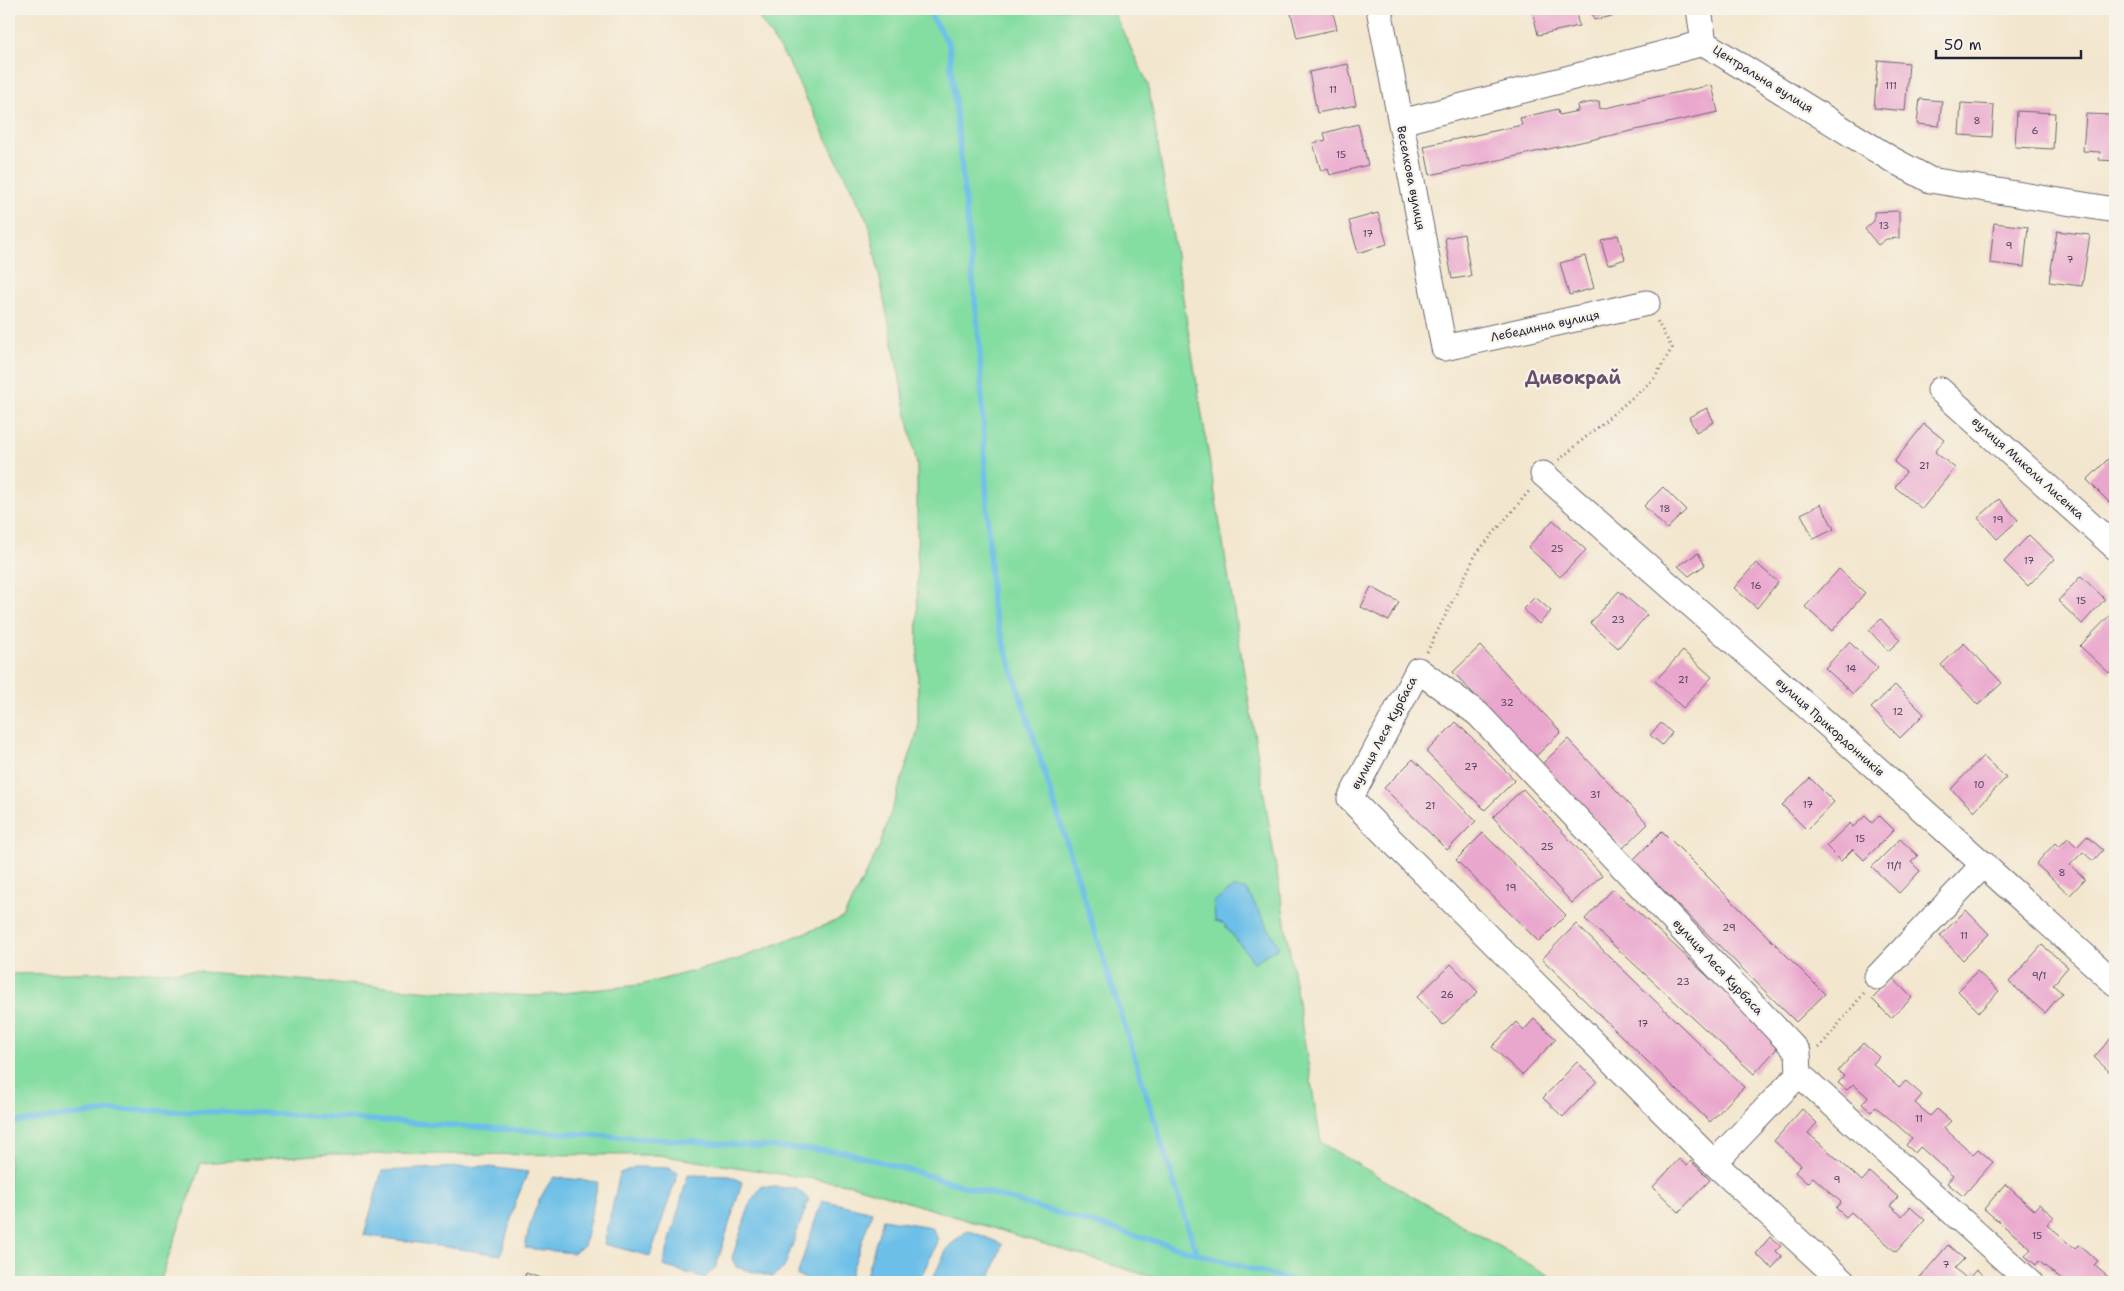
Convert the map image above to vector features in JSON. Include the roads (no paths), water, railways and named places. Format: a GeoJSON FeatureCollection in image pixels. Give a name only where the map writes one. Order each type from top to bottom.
{"type":"FeatureCollection","features":[{"type":"Feature","properties":{"kind":"street","name":"Веселкова вулиця"},"geometry":{"type":"LineString","coordinates":[[1379,9],[1444,348]]}},
{"type":"Feature","properties":{"kind":"street"},"geometry":{"type":"LineString","coordinates":[[1699,9],[1704,43]]}},
{"type":"Feature","properties":{"kind":"street","name":"Центральна вулиця"},"geometry":{"type":"LineString","coordinates":[[1400,122],[1704,43],[1891,159],[1930,180],[2115,210]]}},
{"type":"Feature","properties":{"kind":"street","name":"Лебединна вулиця"},"geometry":{"type":"LineString","coordinates":[[1444,348],[1647,303]]}},
{"type":"Feature","properties":{"kind":"street","name":"вулиця Миколи Лисенка"},"geometry":{"type":"LineString","coordinates":[[1940,390],[2115,546]]}},
{"type":"Feature","properties":{"kind":"street","name":"вулиця Прикордонників"},"geometry":{"type":"LineString","coordinates":[[1543,474],[2115,982]]}},
{"type":"Feature","properties":{"kind":"street","name":"вулиця Леся Курбаса"},"geometry":{"type":"LineString","coordinates":[[1799,1074],[1798,1052],[1478,714],[1418,670],[1350,799],[1714,1163],[1843,1282]]}},
{"type":"Feature","properties":{"kind":"street"},"geometry":{"type":"LineString","coordinates":[[1877,977],[1984,864]]}},
{"type":"Feature","properties":{"kind":"street"},"geometry":{"type":"LineString","coordinates":[[1714,1163],[1799,1074],[2030,1282]]}},
{"type":"Feature","properties":{"kind":"water"},"geometry":{"type":"Polygon","coordinates":[[[1233,888],[1246,889],[1279,947],[1254,962],[1223,923],[1215,921],[1214,902],[1233,888]]]}},
{"type":"Feature","properties":{"kind":"water"},"geometry":{"type":"Polygon","coordinates":[[[481,1166],[528,1172],[516,1201],[501,1255],[364,1235],[382,1171],[481,1166]]]}},
{"type":"Feature","properties":{"kind":"water"},"geometry":{"type":"Polygon","coordinates":[[[635,1167],[669,1168],[678,1173],[650,1256],[604,1244],[620,1173],[635,1167]]]}},
{"type":"Feature","properties":{"kind":"water"},"geometry":{"type":"Polygon","coordinates":[[[688,1175],[730,1176],[742,1182],[716,1267],[705,1278],[663,1266],[688,1175]]]}},
{"type":"Feature","properties":{"kind":"water"},"geometry":{"type":"Polygon","coordinates":[[[554,1177],[598,1182],[584,1246],[573,1253],[525,1248],[535,1210],[548,1184],[554,1177]]]}},
{"type":"Feature","properties":{"kind":"water"},"geometry":{"type":"Polygon","coordinates":[[[762,1186],[797,1189],[809,1199],[784,1268],[772,1277],[736,1267],[732,1258],[751,1201],[762,1186]]]}},
{"type":"Feature","properties":{"kind":"water"},"geometry":{"type":"Polygon","coordinates":[[[822,1200],[872,1212],[848,1282],[816,1282],[797,1276],[822,1200]]]}},
{"type":"Feature","properties":{"kind":"water"},"geometry":{"type":"Polygon","coordinates":[[[883,1219],[931,1227],[938,1239],[919,1282],[864,1282],[883,1219]]]}},
{"type":"Feature","properties":{"kind":"water"},"geometry":{"type":"Polygon","coordinates":[[[968,1230],[1002,1244],[989,1282],[931,1282],[948,1247],[968,1230]]]}},
{"type":"Feature","properties":{"kind":"waterway"},"geometry":{"type":"LineString","coordinates":[[927,9],[949,44],[979,339],[992,606],[1196,1252]]}},
{"type":"Feature","properties":{"kind":"waterway"},"geometry":{"type":"LineString","coordinates":[[9,1123],[119,1110],[266,1113],[846,1152],[1296,1282]]}},
{"type":"Feature","properties":{"kind":"district","name":"Дивокрай"},"geometry":{"type":"Point","coordinates":[1573,378]}}]}
